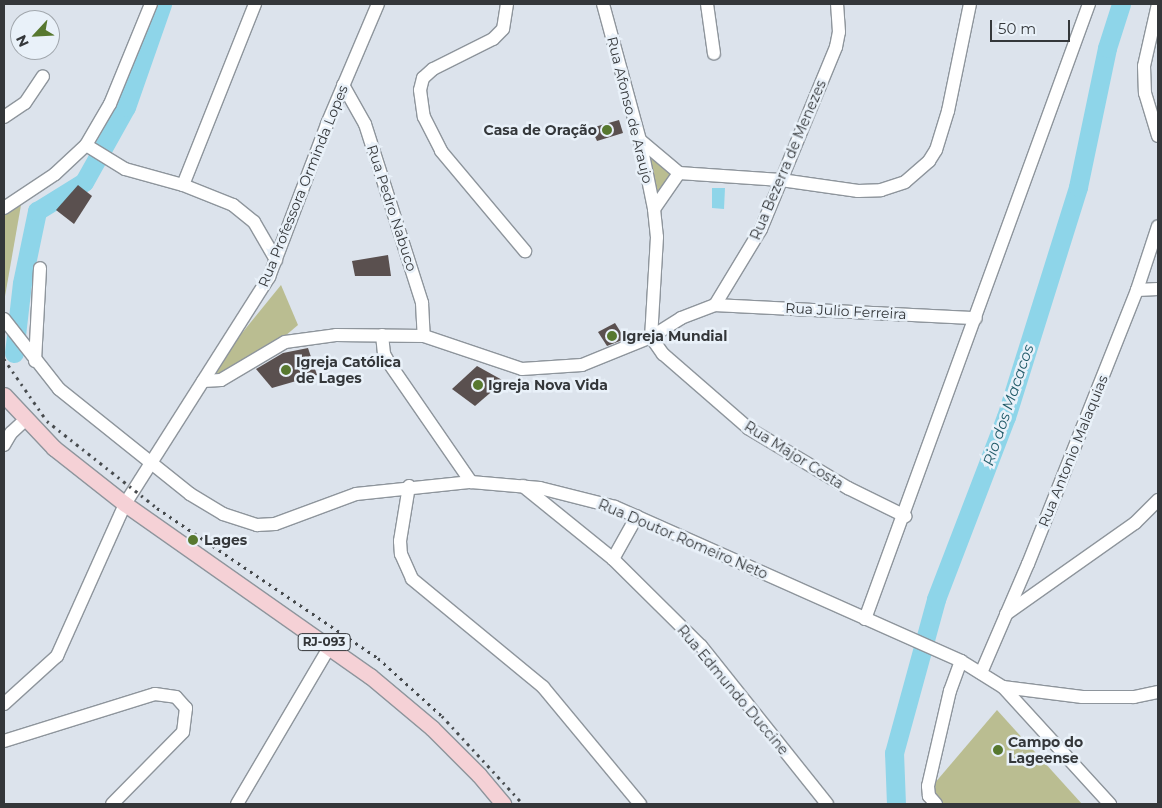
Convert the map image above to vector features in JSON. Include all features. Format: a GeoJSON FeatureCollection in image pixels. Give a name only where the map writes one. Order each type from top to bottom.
{"type":"FeatureCollection","features":[{"type":"Feature","properties":{"kind":"main road","name":"RJ-093"},"geometry":{"type":"LineString","coordinates":[[4,395],[25,420],[124,504],[330,646],[432,728],[479,775],[502,804]]}},
{"type":"Feature","properties":{"kind":"street"},"geometry":{"type":"LineString","coordinates":[[4,208],[89,148],[110,104],[151,4]]}},
{"type":"Feature","properties":{"kind":"street"},"geometry":{"type":"LineString","coordinates":[[183,185],[255,4]]}},
{"type":"Feature","properties":{"kind":"street","name":"Rua Professora Orminda Lopes"},"geometry":{"type":"LineString","coordinates":[[152,462],[260,294],[276,260],[344,85],[378,4]]}},
{"type":"Feature","properties":{"kind":"street"},"geometry":{"type":"LineString","coordinates":[[507,4],[503,29],[493,39],[433,69],[423,78],[420,96],[432,134],[450,164],[525,251]]}},
{"type":"Feature","properties":{"kind":"street","name":"Rua Afonso de Araujo"},"geometry":{"type":"LineString","coordinates":[[603,4],[640,140],[654,209],[656,245],[651,337]]}},
{"type":"Feature","properties":{"kind":"street"},"geometry":{"type":"LineString","coordinates":[[707,4],[714,54]]}},
{"type":"Feature","properties":{"kind":"street","name":"Rua Bezerra de Menezes"},"geometry":{"type":"LineString","coordinates":[[715,305],[761,229],[782,180],[796,139],[836,47],[839,32],[837,4]]}},
{"type":"Feature","properties":{"kind":"street"},"geometry":{"type":"LineString","coordinates":[[640,140],[679,173],[782,180],[858,191],[881,190],[916,175],[929,161],[938,142],[948,111],[970,4]]}},
{"type":"Feature","properties":{"kind":"street"},"geometry":{"type":"LineString","coordinates":[[865,619],[905,516],[1049,107],[1089,4]]}},
{"type":"Feature","properties":{"kind":"street"},"geometry":{"type":"LineString","coordinates":[[1158,4],[1144,66],[1145,94],[1158,136]]}},
{"type":"Feature","properties":{"kind":"street"},"geometry":{"type":"LineString","coordinates":[[4,117],[25,103],[43,76]]}},
{"type":"Feature","properties":{"kind":"street","name":"Rua Pedro Nabuco"},"geometry":{"type":"LineString","coordinates":[[344,85],[365,124],[422,303],[424,336]]}},
{"type":"Feature","properties":{"kind":"street"},"geometry":{"type":"LineString","coordinates":[[89,148],[103,158],[125,169],[183,185],[244,213],[261,232],[276,260]]}},
{"type":"Feature","properties":{"kind":"street"},"geometry":{"type":"LineString","coordinates":[[654,209],[679,173]]}},
{"type":"Feature","properties":{"kind":"street","name":"Rua Antonio Malaquias"},"geometry":{"type":"LineString","coordinates":[[981,673],[1137,290],[1158,226]]}},
{"type":"Feature","properties":{"kind":"street"},"geometry":{"type":"LineString","coordinates":[[35,362],[40,268]]}},
{"type":"Feature","properties":{"kind":"street"},"geometry":{"type":"LineString","coordinates":[[1137,290],[1158,289]]}},
{"type":"Feature","properties":{"kind":"street"},"geometry":{"type":"LineString","coordinates":[[203,381],[221,380],[276,346],[294,339],[382,335],[424,336],[503,364],[550,369],[582,365],[651,337],[681,318],[715,305]]}},
{"type":"Feature","properties":{"kind":"street","name":"Rua Julio Ferreira"},"geometry":{"type":"LineString","coordinates":[[715,305],[976,318]]}},
{"type":"Feature","properties":{"kind":"street","name":"Rua Doutor Romeiro Neto"},"geometry":{"type":"LineString","coordinates":[[7,324],[35,362],[59,389],[210,507],[257,525],[275,524],[356,494],[409,486],[471,482],[521,484],[591,500],[637,516],[890,631],[961,661],[1003,687]]}},
{"type":"Feature","properties":{"kind":"street"},"geometry":{"type":"LineString","coordinates":[[382,335],[384,354],[389,363],[471,482]]}},
{"type":"Feature","properties":{"kind":"street","name":"Rua Major Costa"},"geometry":{"type":"LineString","coordinates":[[651,337],[663,354],[748,428],[848,488],[905,516]]}},
{"type":"Feature","properties":{"kind":"street"},"geometry":{"type":"LineString","coordinates":[[4,445],[11,433],[25,420]]}},
{"type":"Feature","properties":{"kind":"street"},"geometry":{"type":"LineString","coordinates":[[4,704],[57,656],[124,504],[152,462]]}},
{"type":"Feature","properties":{"kind":"street","name":"Rua Edmundo Duccine"},"geometry":{"type":"LineString","coordinates":[[521,484],[614,559],[701,646],[827,804]]}},
{"type":"Feature","properties":{"kind":"street"},"geometry":{"type":"LineString","coordinates":[[409,486],[400,541],[401,554],[412,579],[543,687],[640,804]]}},
{"type":"Feature","properties":{"kind":"street"},"geometry":{"type":"LineString","coordinates":[[1006,614],[1135,523],[1158,500]]}},
{"type":"Feature","properties":{"kind":"street"},"geometry":{"type":"LineString","coordinates":[[614,559],[637,516]]}},
{"type":"Feature","properties":{"kind":"street"},"geometry":{"type":"LineString","coordinates":[[236,804],[330,646]]}},
{"type":"Feature","properties":{"kind":"street"},"geometry":{"type":"LineString","coordinates":[[936,804],[930,796],[928,786],[950,691],[961,661]]}},
{"type":"Feature","properties":{"kind":"street"},"geometry":{"type":"LineString","coordinates":[[1003,687],[1082,697],[1134,697],[1158,692]]}},
{"type":"Feature","properties":{"kind":"street"},"geometry":{"type":"LineString","coordinates":[[1003,687],[1110,804]]}},
{"type":"Feature","properties":{"kind":"street"},"geometry":{"type":"LineString","coordinates":[[4,741],[155,694],[176,697],[186,708],[183,732],[112,804]]}},
{"type":"Feature","properties":{"kind":"green space"},"geometry":{"type":"Polygon","coordinates":[[[642,145],[675,172],[658,201],[642,145]]]}},
{"type":"Feature","properties":{"kind":"green space"},"geometry":{"type":"Polygon","coordinates":[[[21,205],[4,302],[4,215],[21,205]]]}},
{"type":"Feature","properties":{"kind":"green space"},"geometry":{"type":"Polygon","coordinates":[[[281,285],[298,325],[252,364],[203,381],[281,285]]]}},
{"type":"Feature","properties":{"kind":"green space","name":"Campo do Lageense"},"geometry":{"type":"Polygon","coordinates":[[[997,710],[1082,804],[940,804],[928,791],[997,710]]]}},
{"type":"Feature","properties":{"kind":"water"},"geometry":{"type":"Polygon","coordinates":[[[712,188],[725,188],[724,209],[712,208],[712,188]]]}},
{"type":"Feature","properties":{"kind":"building","name":"Casa de Oração"},"geometry":{"type":"Polygon","coordinates":[[[619,120],[623,133],[597,141],[591,128],[619,120]]]}},
{"type":"Feature","properties":{"kind":"building"},"geometry":{"type":"Polygon","coordinates":[[[78,185],[92,196],[74,224],[56,210],[78,185]]]}},
{"type":"Feature","properties":{"kind":"building"},"geometry":{"type":"Polygon","coordinates":[[[388,255],[391,276],[355,276],[352,261],[388,255]]]}},
{"type":"Feature","properties":{"kind":"building","name":"Igreja Mundial"},"geometry":{"type":"Polygon","coordinates":[[[615,323],[625,339],[607,346],[598,332],[615,323]]]}},
{"type":"Feature","properties":{"kind":"building","name":"Igreja Católica de Lages"},"geometry":{"type":"Polygon","coordinates":[[[308,348],[317,375],[272,388],[256,369],[283,353],[308,348]]]}},
{"type":"Feature","properties":{"kind":"building","name":"Igreja Nova Vida"},"geometry":{"type":"Polygon","coordinates":[[[477,366],[504,381],[475,406],[452,389],[477,366]]]}},
{"type":"Feature","properties":{"kind":"waterway"},"geometry":{"type":"LineString","coordinates":[[14,353],[22,283],[37,211],[84,182],[126,107],[162,4]]}},
{"type":"Feature","properties":{"kind":"waterway","name":"Rio dos Macacos"},"geometry":{"type":"LineString","coordinates":[[896,804],[894,753],[936,599],[1006,417],[1078,187],[1107,48],[1121,4]]}},
{"type":"Feature","properties":{"kind":"railway"},"geometry":{"type":"LineString","coordinates":[[4,359],[47,421],[157,508],[378,658],[442,716],[523,804]]}},
{"type":"Feature","properties":{"kind":"place","name":"Casa de Oração"},"geometry":{"type":"Point","coordinates":[607,130]}},
{"type":"Feature","properties":{"kind":"place","name":"Igreja Mundial"},"geometry":{"type":"Point","coordinates":[612,336]}},
{"type":"Feature","properties":{"kind":"place","name":"Igreja Católica de Lages"},"geometry":{"type":"Point","coordinates":[286,370]}},
{"type":"Feature","properties":{"kind":"place","name":"Igreja Nova Vida"},"geometry":{"type":"Point","coordinates":[478,385]}},
{"type":"Feature","properties":{"kind":"place","name":"Lages"},"geometry":{"type":"Point","coordinates":[193,540]}},
{"type":"Feature","properties":{"kind":"place","name":"Campo do Lageense"},"geometry":{"type":"Point","coordinates":[998,750]}}]}
